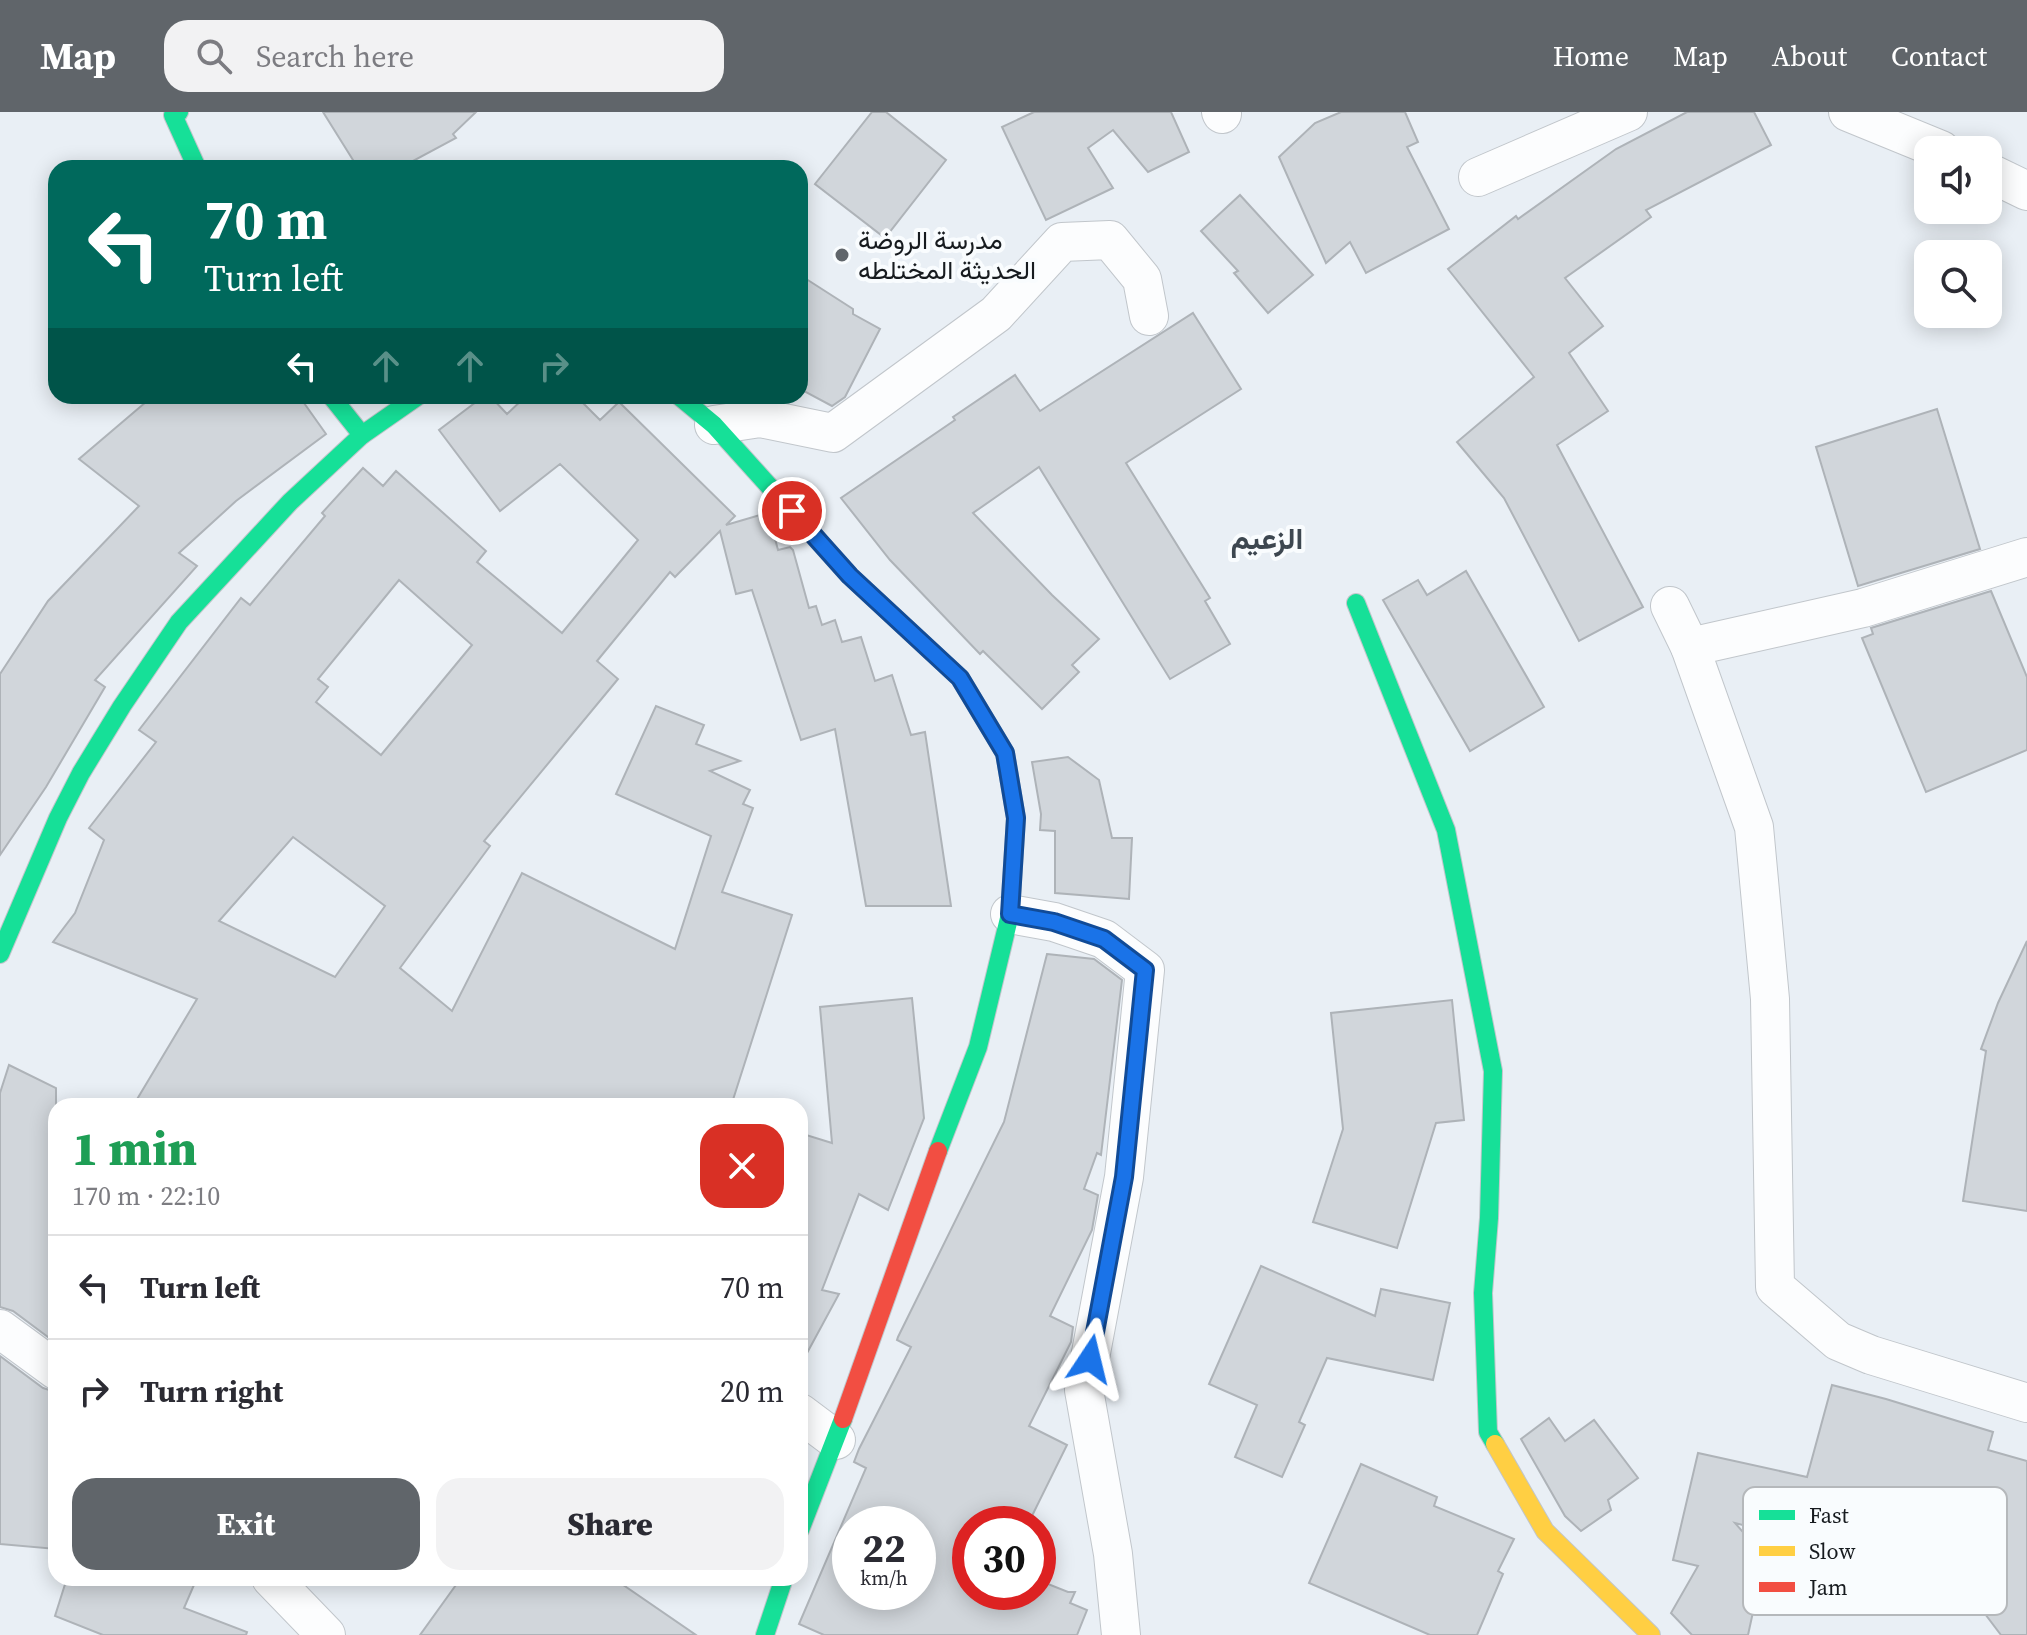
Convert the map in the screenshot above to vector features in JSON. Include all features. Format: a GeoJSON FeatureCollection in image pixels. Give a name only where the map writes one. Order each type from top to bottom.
{"type":"FeatureCollection","features":[{"type":"Feature","properties":{"kind":"street"},"geometry":{"type":"LineString","coordinates":[[1478,177],[1628,112]]}},
{"type":"Feature","properties":{"kind":"street"},"geometry":{"type":"LineString","coordinates":[[1848,112],[1914,139]]}},
{"type":"Feature","properties":{"kind":"street"},"geometry":{"type":"LineString","coordinates":[[174,113],[194,160]]}},
{"type":"Feature","properties":{"kind":"street"},"geometry":{"type":"LineString","coordinates":[[2002,179],[2027,191]]}},
{"type":"Feature","properties":{"kind":"street"},"geometry":{"type":"LineString","coordinates":[[714,425],[760,418],[833,433],[996,314],[1062,242],[1110,240],[1142,279],[1149,316]]}},
{"type":"Feature","properties":{"kind":"street"},"geometry":{"type":"LineString","coordinates":[[337,404],[362,435]]}},
{"type":"Feature","properties":{"kind":"street"},"geometry":{"type":"LineString","coordinates":[[0,954],[58,818],[81,773],[179,622],[290,502],[362,435],[407,404]]}},
{"type":"Feature","properties":{"kind":"street"},"geometry":{"type":"LineString","coordinates":[[689,404],[714,425],[850,576],[960,678],[1005,753],[1016,818],[1010,914],[978,1047],[916,1207],[836,1440],[808,1510]]}},
{"type":"Feature","properties":{"kind":"street"},"geometry":{"type":"LineString","coordinates":[[1690,647],[1863,608],[2027,557]]}},
{"type":"Feature","properties":{"kind":"street"},"geometry":{"type":"LineString","coordinates":[[1356,603],[1446,830],[1493,1071],[1483,1293],[1488,1432],[1545,1531],[1651,1635]]}},
{"type":"Feature","properties":{"kind":"street"},"geometry":{"type":"LineString","coordinates":[[1670,606],[1690,647],[1754,827],[1770,999],[1775,1287],[1838,1341],[1871,1355],[2027,1403]]}},
{"type":"Feature","properties":{"kind":"street"},"geometry":{"type":"LineString","coordinates":[[1010,914],[1054,922],[1104,939],[1145,970],[1124,1177],[1084,1390],[1113,1554],[1121,1635]]}},
{"type":"Feature","properties":{"kind":"street"},"geometry":{"type":"LineString","coordinates":[[0,1329],[48,1364]]}},
{"type":"Feature","properties":{"kind":"street"},"geometry":{"type":"LineString","coordinates":[[808,1419],[836,1440]]}},
{"type":"Feature","properties":{"kind":"street"},"geometry":{"type":"LineString","coordinates":[[279,1586],[326,1635]]}},
{"type":"Feature","properties":{"kind":"street"},"geometry":{"type":"LineString","coordinates":[[765,1635],[781,1586]]}},
{"type":"Feature","properties":{"kind":"building"},"geometry":{"type":"Polygon","coordinates":[[[323,112],[476,112],[453,134],[456,138],[415,160],[353,160],[323,112]]]}},
{"type":"Feature","properties":{"kind":"building"},"geometry":{"type":"Polygon","coordinates":[[[872,112],[886,112],[946,160],[885,238],[815,184],[872,112]]]}},
{"type":"Feature","properties":{"kind":"building"},"geometry":{"type":"Polygon","coordinates":[[[1034,112],[1171,112],[1189,152],[1148,172],[1113,130],[1088,148],[1113,188],[1046,220],[1002,127],[1034,112]]]}},
{"type":"Feature","properties":{"kind":"building"},"geometry":{"type":"Polygon","coordinates":[[[1341,112],[1405,112],[1418,142],[1407,147],[1449,229],[1366,273],[1350,242],[1326,263],[1279,157],[1315,123],[1341,112]]]}},
{"type":"Feature","properties":{"kind":"building"},"geometry":{"type":"Polygon","coordinates":[[[1687,112],[1754,112],[1771,145],[1646,210],[1651,217],[1565,278],[1603,326],[1569,353],[1608,411],[1557,445],[1643,607],[1579,641],[1504,498],[1457,442],[1534,377],[1448,269],[1516,216],[1518,219],[1616,149],[1687,112]]]}},
{"type":"Feature","properties":{"kind":"building"},"geometry":{"type":"Polygon","coordinates":[[[1240,195],[1313,275],[1268,313],[1234,273],[1238,271],[1201,231],[1240,195]]]}},
{"type":"Feature","properties":{"kind":"building"},"geometry":{"type":"Polygon","coordinates":[[[808,280],[853,309],[853,314],[880,329],[845,397],[832,406],[808,393],[808,280]]]}},
{"type":"Feature","properties":{"kind":"building"},"geometry":{"type":"Polygon","coordinates":[[[1193,313],[1241,389],[1126,463],[1210,598],[1205,601],[1230,644],[1170,679],[1039,467],[973,513],[1099,639],[1072,665],[1079,672],[1042,709],[983,651],[980,654],[890,560],[841,498],[1015,375],[1040,411],[1193,313]]]}},
{"type":"Feature","properties":{"kind":"building"},"geometry":{"type":"Polygon","coordinates":[[[144,404],[305,404],[326,434],[236,501],[179,553],[197,566],[95,680],[105,687],[46,787],[0,855],[0,674],[48,601],[139,506],[79,459],[144,404]]]}},
{"type":"Feature","properties":{"kind":"building"},"geometry":{"type":"Polygon","coordinates":[[[473,404],[498,404],[507,414],[518,404],[584,404],[600,420],[617,404],[621,404],[735,516],[726,525],[760,515],[762,523],[767,522],[772,527],[778,550],[790,547],[793,550],[809,608],[816,606],[822,625],[835,620],[842,642],[861,637],[875,681],[892,675],[911,735],[925,732],[951,906],[866,906],[835,729],[801,740],[752,590],[736,594],[720,531],[675,577],[670,572],[597,661],[618,679],[484,841],[490,846],[400,968],[452,1011],[522,873],[675,949],[711,836],[616,794],[656,706],[704,725],[696,744],[740,761],[710,771],[750,790],[743,804],[753,808],[722,892],[792,915],[734,1098],[138,1098],[197,999],[53,942],[75,913],[104,840],[89,828],[156,742],[139,730],[241,598],[250,605],[325,516],[322,513],[363,468],[383,486],[396,471],[486,551],[477,562],[562,633],[638,540],[560,464],[500,511],[439,430],[473,404]],[[399,580],[318,679],[328,687],[316,702],[381,755],[472,645],[399,580]],[[293,837],[219,921],[335,977],[385,906],[293,837]]]}},
{"type":"Feature","properties":{"kind":"building"},"geometry":{"type":"Polygon","coordinates":[[[1937,409],[1980,549],[1858,586],[1816,447],[1937,409]]]}},
{"type":"Feature","properties":{"kind":"building"},"geometry":{"type":"Polygon","coordinates":[[[1466,571],[1544,707],[1470,751],[1383,600],[1418,580],[1427,595],[1466,571]]]}},
{"type":"Feature","properties":{"kind":"building"},"geometry":{"type":"Polygon","coordinates":[[[1991,591],[2027,677],[2027,750],[1926,792],[1862,638],[1873,634],[1871,628],[1991,591]]]}},
{"type":"Feature","properties":{"kind":"building"},"geometry":{"type":"Polygon","coordinates":[[[1068,757],[1099,780],[1112,838],[1132,838],[1129,899],[1055,893],[1055,831],[1040,830],[1041,814],[1032,762],[1068,757]]]}},
{"type":"Feature","properties":{"kind":"building"},"geometry":{"type":"Polygon","coordinates":[[[2027,941],[2027,1211],[1963,1201],[1986,1051],[1981,1049],[2027,941]]]}},
{"type":"Feature","properties":{"kind":"building"},"geometry":{"type":"Polygon","coordinates":[[[1047,954],[1094,959],[1122,980],[1101,1155],[1097,1153],[1084,1189],[1098,1195],[1092,1230],[1050,1316],[1073,1327],[1071,1342],[1029,1426],[1067,1445],[1037,1506],[952,1506],[952,1610],[1056,1610],[1056,1587],[1075,1592],[1070,1603],[1087,1610],[1077,1635],[824,1635],[799,1624],[832,1547],[832,1610],[936,1610],[936,1506],[850,1506],[866,1468],[854,1462],[859,1449],[911,1347],[897,1340],[1004,1122],[1047,954]]]}},
{"type":"Feature","properties":{"kind":"building"},"geometry":{"type":"Polygon","coordinates":[[[912,998],[924,1118],[888,1210],[859,1194],[822,1290],[839,1294],[808,1351],[808,1136],[832,1143],[820,1007],[912,998]]]}},
{"type":"Feature","properties":{"kind":"building"},"geometry":{"type":"Polygon","coordinates":[[[1452,1000],[1464,1120],[1436,1123],[1397,1248],[1313,1222],[1343,1129],[1331,1013],[1452,1000]]]}},
{"type":"Feature","properties":{"kind":"building"},"geometry":{"type":"Polygon","coordinates":[[[9,1065],[56,1088],[56,1098],[48,1098],[48,1337],[13,1311],[0,1307],[0,1093],[9,1065]]]}},
{"type":"Feature","properties":{"kind":"building"},"geometry":{"type":"Polygon","coordinates":[[[1261,1266],[1375,1316],[1381,1289],[1450,1303],[1433,1380],[1327,1358],[1299,1422],[1305,1425],[1282,1477],[1235,1457],[1257,1405],[1209,1384],[1261,1266]]]}},
{"type":"Feature","properties":{"kind":"building"},"geometry":{"type":"Polygon","coordinates":[[[0,1356],[48,1390],[48,1548],[0,1544],[0,1356]]]}},
{"type":"Feature","properties":{"kind":"building"},"geometry":{"type":"Polygon","coordinates":[[[1832,1385],[1993,1432],[1988,1450],[2027,1461],[2027,1635],[2001,1635],[1986,1615],[2007,1615],[2007,1487],[1743,1487],[1743,1525],[1735,1523],[1743,1532],[1743,1615],[1752,1615],[1748,1635],[1692,1635],[1671,1613],[1698,1566],[1673,1560],[1698,1453],[1807,1477],[1832,1385]]]}},
{"type":"Feature","properties":{"kind":"building"},"geometry":{"type":"Polygon","coordinates":[[[1549,1418],[1565,1441],[1594,1420],[1638,1478],[1608,1500],[1611,1510],[1581,1531],[1565,1516],[1521,1439],[1549,1418]]]}},
{"type":"Feature","properties":{"kind":"building"},"geometry":{"type":"Polygon","coordinates":[[[1361,1464],[1437,1497],[1434,1506],[1514,1539],[1498,1571],[1503,1574],[1477,1635],[1430,1635],[1309,1583],[1361,1464]]]}},
{"type":"Feature","properties":{"kind":"building"},"geometry":{"type":"Polygon","coordinates":[[[64,1586],[194,1586],[184,1608],[247,1632],[246,1635],[103,1635],[55,1616],[64,1586]]]}},
{"type":"Feature","properties":{"kind":"building"},"geometry":{"type":"Polygon","coordinates":[[[455,1586],[625,1586],[696,1635],[420,1635],[455,1586]]]}},
{"type":"Feature","properties":{"kind":"traffic: fast"},"geometry":{"type":"LineString","coordinates":[[179,112],[173,115],[193,160]]}},
{"type":"Feature","properties":{"kind":"traffic: fast"},"geometry":{"type":"LineString","coordinates":[[337,404],[362,435]]}},
{"type":"Feature","properties":{"kind":"traffic: fast"},"geometry":{"type":"LineString","coordinates":[[0,954],[58,818],[81,773],[179,622],[290,502],[362,435],[407,404]]}},
{"type":"Feature","properties":{"kind":"traffic: fast"},"geometry":{"type":"LineString","coordinates":[[689,404],[714,425],[850,576],[960,678],[1005,753],[1016,818],[1010,914],[978,1047],[938,1151]]}},
{"type":"Feature","properties":{"kind":"traffic: fast"},"geometry":{"type":"LineString","coordinates":[[1356,603],[1446,830],[1493,1071],[1489,1218],[1483,1293],[1488,1432],[1495,1444]]}},
{"type":"Feature","properties":{"kind":"traffic: fast"},"geometry":{"type":"LineString","coordinates":[[808,1509],[843,1419]]}},
{"type":"Feature","properties":{"kind":"traffic: fast"},"geometry":{"type":"LineString","coordinates":[[765,1635],[781,1586]]}},
{"type":"Feature","properties":{"kind":"traffic: slow"},"geometry":{"type":"LineString","coordinates":[[1495,1444],[1545,1531],[1651,1635]]}},
{"type":"Feature","properties":{"kind":"traffic: jam"},"geometry":{"type":"LineString","coordinates":[[843,1419],[938,1151]]}},
{"type":"Feature","properties":{"kind":"place","name":"مدرسة الروضة الحديثة المختلطه"},"geometry":{"type":"Point","coordinates":[842,255]}},
{"type":"Feature","properties":{"kind":"district","name":"الزعيم"},"geometry":{"type":"Point","coordinates":[1267,538]}},
{"type":"Feature","properties":{"kind":"route"},"geometry":{"type":"LineString","coordinates":[[792,511],[850,576],[960,678],[1005,753],[1016,818],[1010,914],[1054,922],[1104,939],[1145,970],[1124,1177],[1090,1359]]}}]}
